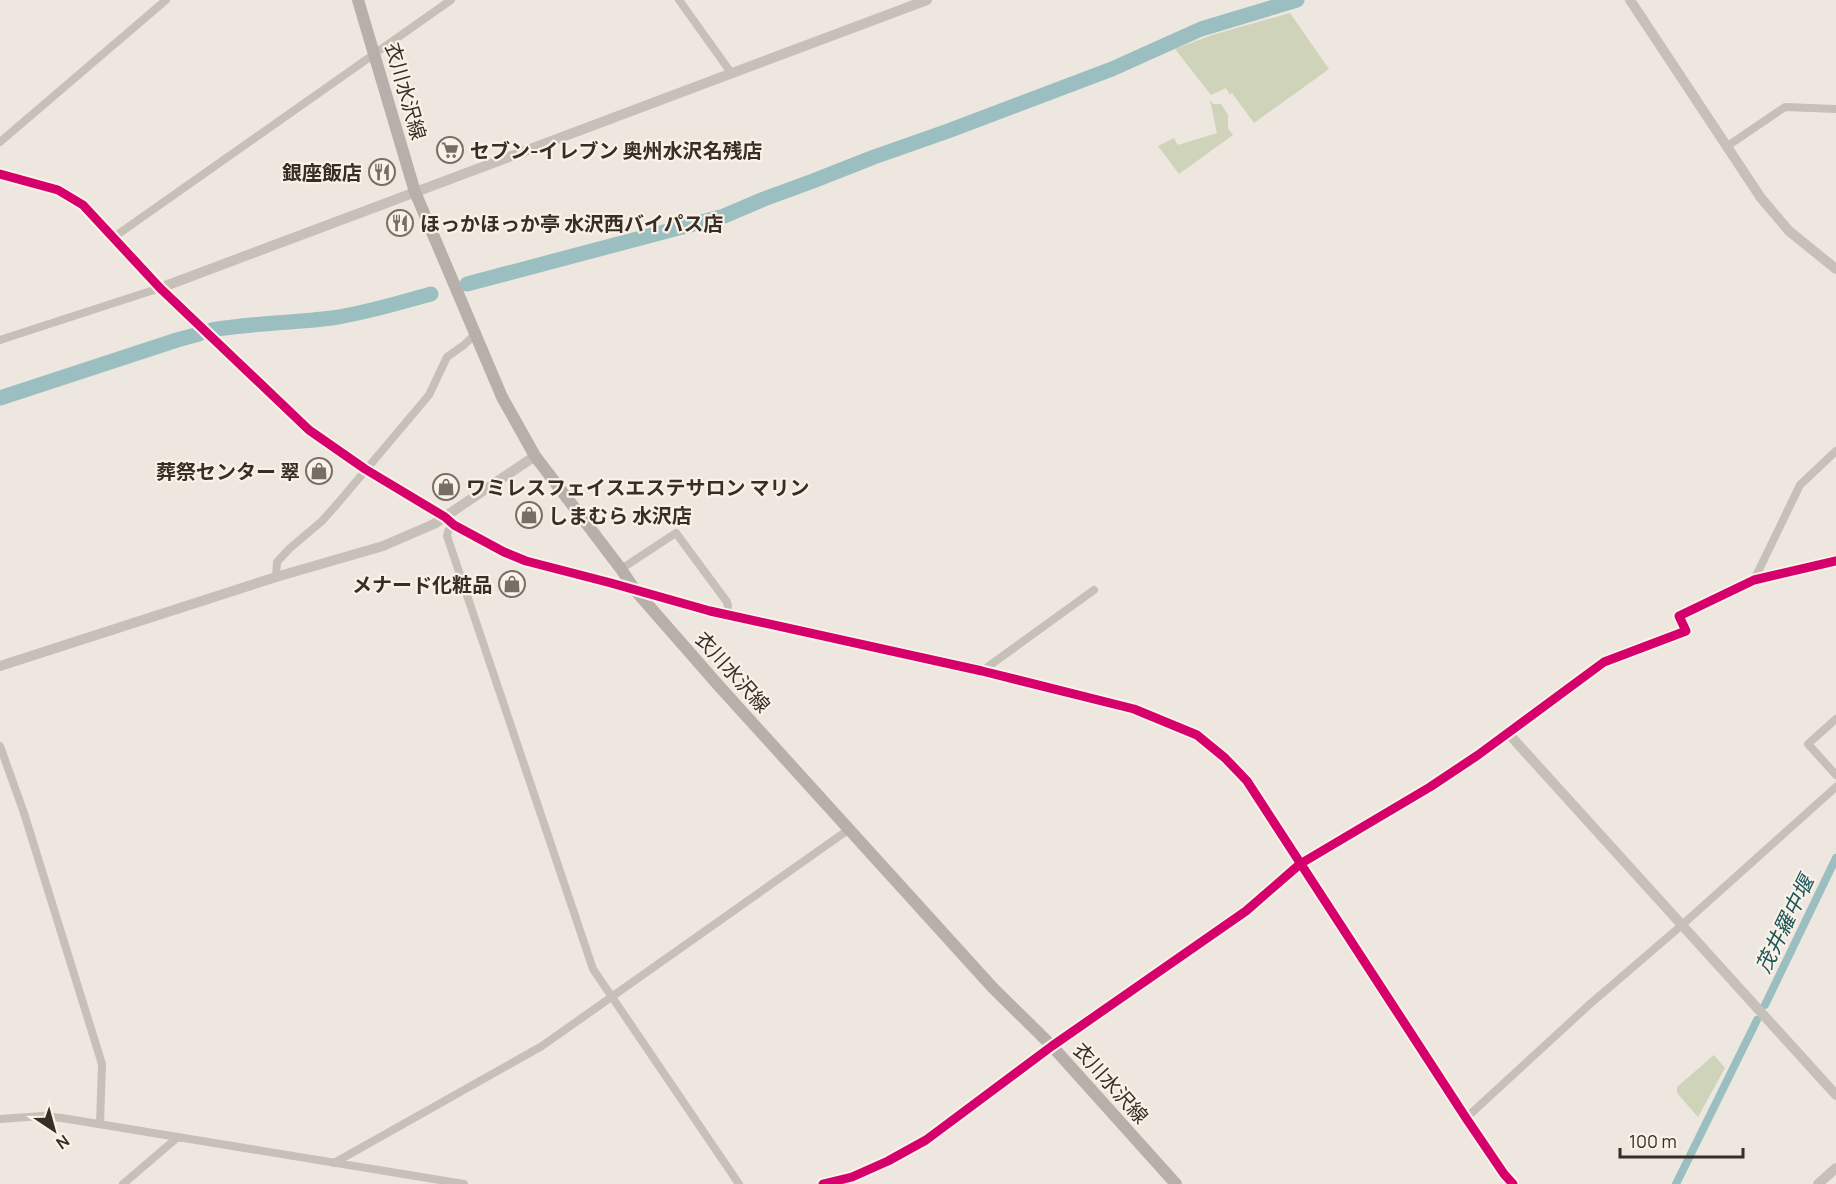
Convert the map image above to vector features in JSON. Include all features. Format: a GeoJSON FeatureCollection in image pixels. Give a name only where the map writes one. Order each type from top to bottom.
{"type":"FeatureCollection","features":[{"type":"Feature","properties":{"kind":"main road","name":"衣川水沢線"},"geometry":{"type":"LineString","coordinates":[[358,0],[415,192],[502,397],[535,456],[635,590],[848,830],[993,988],[1052,1046],[1176,1184]]}},
{"type":"Feature","properties":{"kind":"street"},"geometry":{"type":"LineString","coordinates":[[0,142],[166,0]]}},
{"type":"Feature","properties":{"kind":"street"},"geometry":{"type":"LineString","coordinates":[[114,237],[451,0]]}},
{"type":"Feature","properties":{"kind":"street"},"geometry":{"type":"LineString","coordinates":[[679,0],[732,74]]}},
{"type":"Feature","properties":{"kind":"street"},"geometry":{"type":"LineString","coordinates":[[0,340],[160,288],[927,0]]}},
{"type":"Feature","properties":{"kind":"street"},"geometry":{"type":"LineString","coordinates":[[1630,0],[1761,198],[1789,231],[1836,269]]}},
{"type":"Feature","properties":{"kind":"street"},"geometry":{"type":"LineString","coordinates":[[1726,147],[1785,106],[1836,109]]}},
{"type":"Feature","properties":{"kind":"street"},"geometry":{"type":"LineString","coordinates":[[0,174],[58,190],[83,205],[160,288],[309,430],[365,470],[445,517],[454,525],[504,552],[526,561],[726,615],[982,671],[1134,709],[1197,735],[1225,758],[1247,781],[1466,1118],[1503,1174],[1513,1184]]}},
{"type":"Feature","properties":{"kind":"street"},"geometry":{"type":"LineString","coordinates":[[276,577],[277,562],[322,521],[429,395],[447,357],[474,335]]}},
{"type":"Feature","properties":{"kind":"street"},"geometry":{"type":"LineString","coordinates":[[1754,580],[1800,485],[1836,451]]}},
{"type":"Feature","properties":{"kind":"street"},"geometry":{"type":"LineString","coordinates":[[0,666],[276,577],[384,546],[434,524],[535,456]]}},
{"type":"Feature","properties":{"kind":"street"},"geometry":{"type":"LineString","coordinates":[[454,525],[448,531],[447,536],[583,945],[598,979],[739,1184]]}},
{"type":"Feature","properties":{"kind":"street"},"geometry":{"type":"LineString","coordinates":[[621,569],[676,533],[727,602],[726,615]]}},
{"type":"Feature","properties":{"kind":"street"},"geometry":{"type":"LineString","coordinates":[[823,1184],[852,1178],[926,1140],[1052,1046],[1246,911],[1300,864],[1430,787],[1604,662],[1686,631],[1679,616],[1754,580],[1836,561]]}},
{"type":"Feature","properties":{"kind":"street"},"geometry":{"type":"LineString","coordinates":[[982,671],[1094,590]]}},
{"type":"Feature","properties":{"kind":"street"},"geometry":{"type":"LineString","coordinates":[[1836,719],[1808,744],[1836,775]]}},
{"type":"Feature","properties":{"kind":"street"},"geometry":{"type":"LineString","coordinates":[[1507,732],[1836,1095]]}},
{"type":"Feature","properties":{"kind":"street"},"geometry":{"type":"LineString","coordinates":[[0,746],[24,813],[102,1064],[100,1124]]}},
{"type":"Feature","properties":{"kind":"street"},"geometry":{"type":"LineString","coordinates":[[1466,1118],[1590,1004],[1682,926],[1836,787]]}},
{"type":"Feature","properties":{"kind":"street"},"geometry":{"type":"LineString","coordinates":[[334,1162],[542,1046],[848,830]]}},
{"type":"Feature","properties":{"kind":"street"},"geometry":{"type":"LineString","coordinates":[[0,1119],[43,1116],[464,1184]]}},
{"type":"Feature","properties":{"kind":"street"},"geometry":{"type":"LineString","coordinates":[[123,1184],[178,1137]]}},
{"type":"Feature","properties":{"kind":"street"},"geometry":{"type":"LineString","coordinates":[[1818,1184],[1836,1168]]}},
{"type":"Feature","properties":{"kind":"green space"},"geometry":{"type":"Polygon","coordinates":[[[1290,13],[1329,69],[1254,123],[1226,88],[1211,95],[1175,49],[1212,35],[1290,13]]]}},
{"type":"Feature","properties":{"kind":"green space"},"geometry":{"type":"Polygon","coordinates":[[[1210,100],[1213,104],[1221,104],[1228,115],[1228,128],[1233,135],[1179,174],[1158,146],[1174,138],[1178,145],[1217,133],[1210,100]]]}},
{"type":"Feature","properties":{"kind":"green space"},"geometry":{"type":"Polygon","coordinates":[[[1714,1055],[1725,1068],[1698,1117],[1677,1093],[1677,1087],[1714,1055]]]}},
{"type":"Feature","properties":{"kind":"waterway"},"geometry":{"type":"LineString","coordinates":[[467,284],[724,216],[874,157],[1112,69],[1201,29],[1297,0]]}},
{"type":"Feature","properties":{"kind":"waterway"},"geometry":{"type":"LineString","coordinates":[[212,330],[332,318],[370,311],[431,294]]}},
{"type":"Feature","properties":{"kind":"waterway"},"geometry":{"type":"LineString","coordinates":[[0,398],[199,334]]}},
{"type":"Feature","properties":{"kind":"waterway","name":"茂井羅中堰"},"geometry":{"type":"LineString","coordinates":[[1765,1005],[1836,858]]}},
{"type":"Feature","properties":{"kind":"waterway","name":"茂井羅中堰"},"geometry":{"type":"LineString","coordinates":[[1676,1184],[1757,1020]]}},
{"type":"Feature","properties":{"kind":"cycle path"},"geometry":{"type":"LineString","coordinates":[[0,174],[58,190],[83,205],[160,288],[309,430],[365,469],[445,517],[454,525],[504,552],[526,561],[710,611],[982,671],[1134,709],[1197,735],[1225,758],[1247,781],[1466,1118],[1513,1184]]}},
{"type":"Feature","properties":{"kind":"cycle path"},"geometry":{"type":"LineString","coordinates":[[823,1184],[852,1177],[926,1140],[1052,1046],[1246,911],[1300,864],[1430,787],[1478,755],[1604,662],[1686,631],[1679,616],[1754,580],[1836,561]]}},
{"type":"Feature","properties":{"kind":"place","name":"セブン-イレブン 奥州水沢名残店"},"geometry":{"type":"Point","coordinates":[450,150]}},
{"type":"Feature","properties":{"kind":"place","name":"銀座飯店"},"geometry":{"type":"Point","coordinates":[382,172]}},
{"type":"Feature","properties":{"kind":"place","name":"ほっかほっか亭 水沢西バイパス店"},"geometry":{"type":"Point","coordinates":[400,223]}},
{"type":"Feature","properties":{"kind":"place","name":"葬祭センター 翠"},"geometry":{"type":"Point","coordinates":[319,471]}},
{"type":"Feature","properties":{"kind":"place","name":"ワミレスフェイスエステサロン マリン"},"geometry":{"type":"Point","coordinates":[446,487]}},
{"type":"Feature","properties":{"kind":"place","name":"しまむら 水沢店"},"geometry":{"type":"Point","coordinates":[529,515]}},
{"type":"Feature","properties":{"kind":"place","name":"メナード化粧品"},"geometry":{"type":"Point","coordinates":[512,584]}}]}
